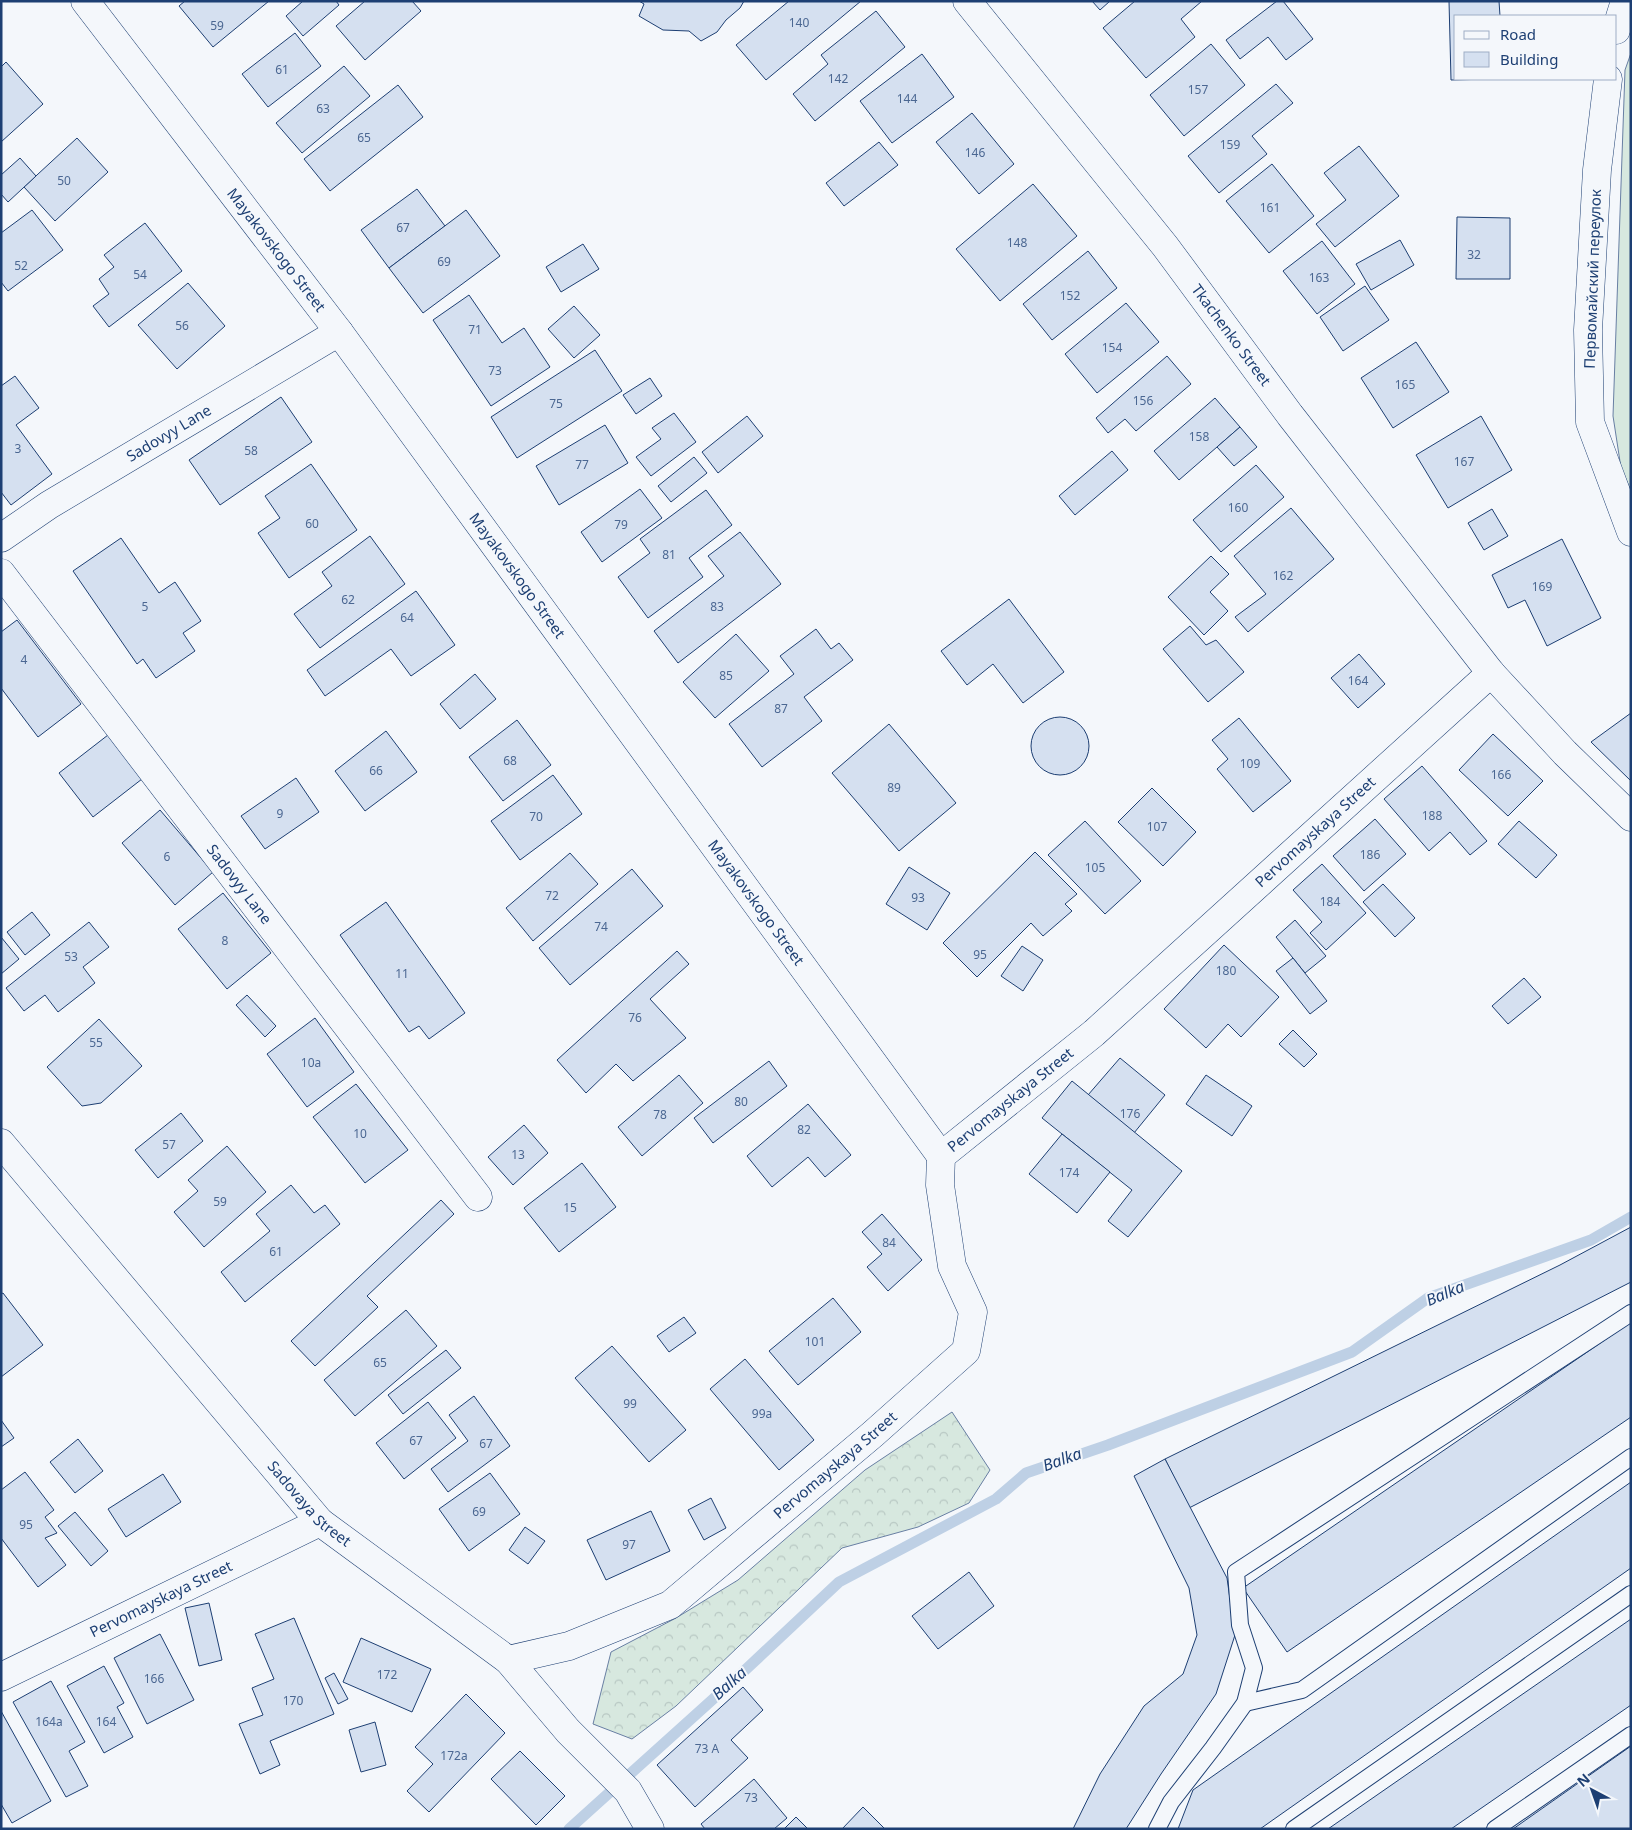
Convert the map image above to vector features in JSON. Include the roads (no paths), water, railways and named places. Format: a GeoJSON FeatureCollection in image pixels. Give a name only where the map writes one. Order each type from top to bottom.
{"type":"FeatureCollection","features":[{"type":"Feature","properties":{"kind":"street","name":"Mayakovskogo Street"},"geometry":{"type":"LineString","coordinates":[[85,1],[339,332],[941,1156]]}},
{"type":"Feature","properties":{"kind":"street","name":"Tkachenko Street"},"geometry":{"type":"LineString","coordinates":[[967,1],[1165,246],[1290,415],[1491,673],[1565,753],[1631,817]]}},
{"type":"Feature","properties":{"kind":"street"},"geometry":{"type":"LineString","coordinates":[[1617,27],[1625,1]]}},
{"type":"Feature","properties":{"kind":"street","name":"Первомайский переулок"},"geometry":{"type":"LineString","coordinates":[[1608,80],[1597,170],[1588,330],[1590,422],[1631,532]]}},
{"type":"Feature","properties":{"kind":"street","name":"Sadovyy Lane"},"geometry":{"type":"LineString","coordinates":[[1,538],[49,505],[339,332]]}},
{"type":"Feature","properties":{"kind":"street","name":"Sadovyy Lane"},"geometry":{"type":"LineString","coordinates":[[1,573],[478,1197]]}},
{"type":"Feature","properties":{"kind":"street","name":"Pervomayskaya Street"},"geometry":{"type":"LineString","coordinates":[[508,1660],[569,1646],[670,1605],[865,1440],[966,1351],[973,1312],[952,1266],[940,1185],[941,1156],[1094,1033],[1491,673]]}},
{"type":"Feature","properties":{"kind":"street","name":"Sadovaya Street"},"geometry":{"type":"LineString","coordinates":[[1,1143],[320,1522],[508,1660],[568,1731],[628,1792],[650,1829]]}},
{"type":"Feature","properties":{"kind":"street","name":"Pervomayskaya Street"},"geometry":{"type":"LineString","coordinates":[[1,1677],[320,1522]]}},
{"type":"Feature","properties":{"kind":"lane"},"geometry":{"type":"LineString","coordinates":[[1157,1829],[1171,1802],[1245,1703],[1254,1668],[1240,1625],[1236,1572],[1631,1313]]}},
{"type":"Feature","properties":{"kind":"lane"},"geometry":{"type":"LineString","coordinates":[[1245,1703],[1302,1690],[1631,1457]]}},
{"type":"Feature","properties":{"kind":"lane"},"geometry":{"type":"LineString","coordinates":[[1294,1829],[1631,1594]]}},
{"type":"Feature","properties":{"kind":"lane"},"geometry":{"type":"LineString","coordinates":[[1495,1829],[1631,1735]]}},
{"type":"Feature","properties":{"kind":"waterway","name":"Balka"},"geometry":{"type":"LineString","coordinates":[[569,1829],[742,1673],[839,1582],[996,1499],[1026,1473],[1108,1445],[1352,1352],[1428,1298],[1591,1240],[1631,1217]]}}]}
